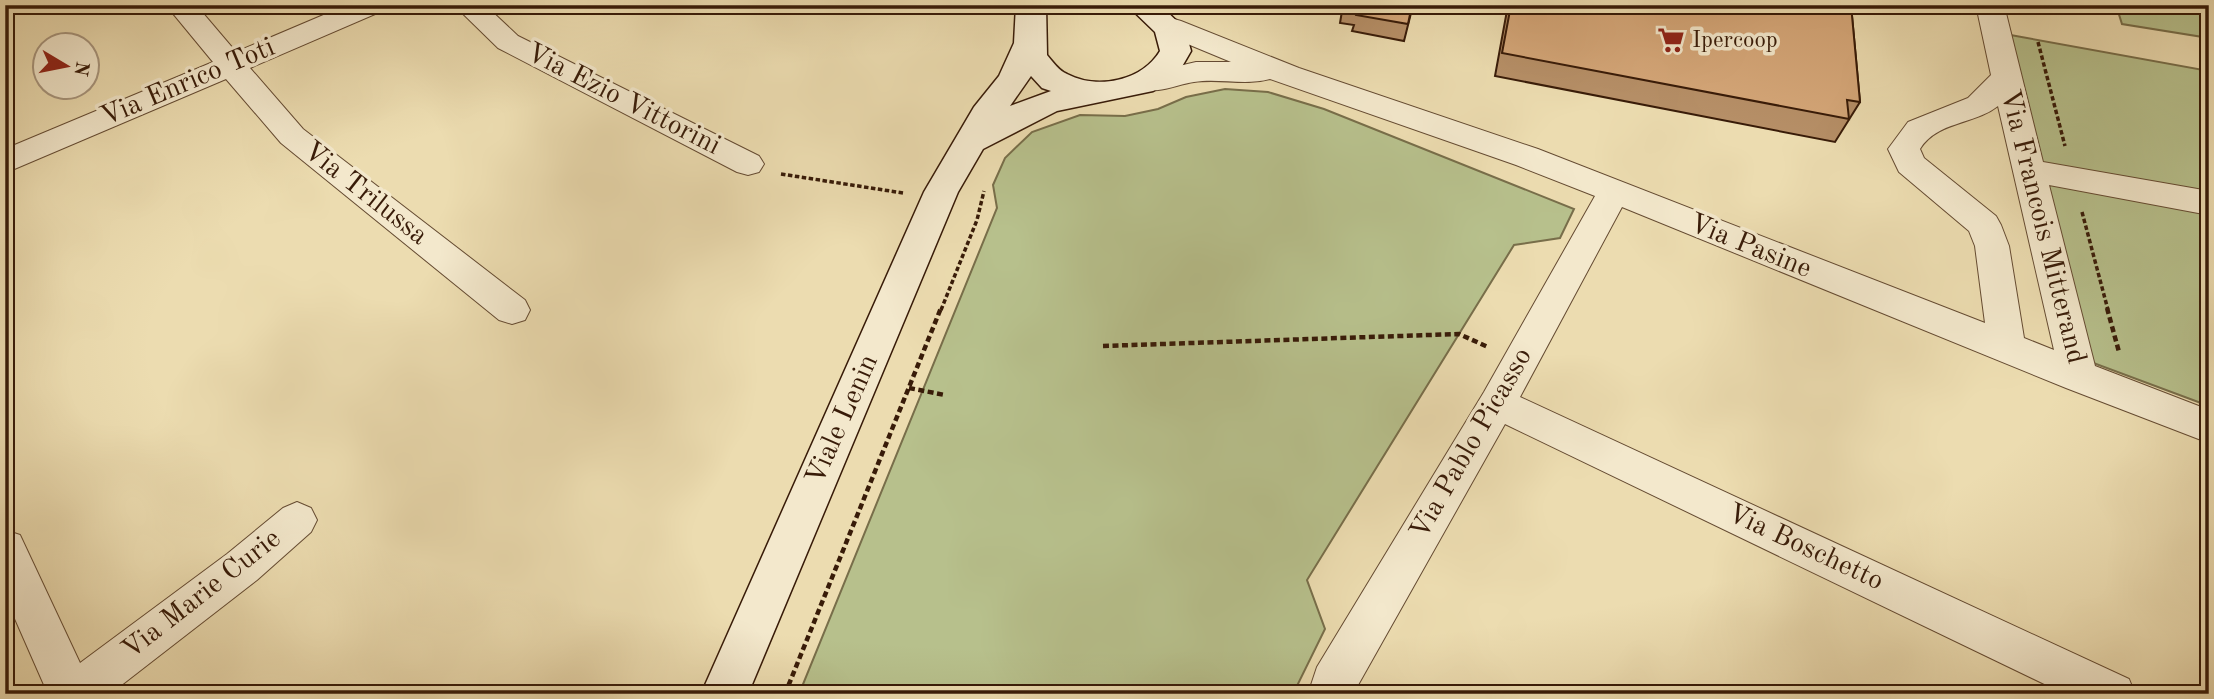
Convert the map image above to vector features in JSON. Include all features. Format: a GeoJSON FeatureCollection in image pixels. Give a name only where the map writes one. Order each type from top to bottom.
{"type":"FeatureCollection","features":[{"type":"Feature","properties":{"kind":"main road"},"geometry":{"type":"LineString","coordinates":[[1031,5],[1031,57],[1041,71],[1069,86],[1104,93]]}},
{"type":"Feature","properties":{"kind":"main road"},"geometry":{"type":"LineString","coordinates":[[967,149],[1030,108],[1062,97],[1129,90],[1151,82],[1167,70],[1176,56],[1177,41],[1171,27],[1142,5]]}},
{"type":"Feature","properties":{"kind":"main road","name":"Viale Lenin"},"geometry":{"type":"LineString","coordinates":[[724,694],[933,213],[986,115],[1014,79],[1030,41]]}},
{"type":"Feature","properties":{"kind":"street","name":"Via Trilussa"},"geometry":{"type":"LineString","coordinates":[[180,5],[292,136],[512,310]]}},
{"type":"Feature","properties":{"kind":"street","name":"Via Enrico Toti"},"geometry":{"type":"LineString","coordinates":[[5,162],[372,5]]}},
{"type":"Feature","properties":{"kind":"street","name":"Via Ezio Vittorini"},"geometry":{"type":"LineString","coordinates":[[468,5],[508,42],[748,164]]}},
{"type":"Feature","properties":{"kind":"street","name":"Via Francois Mitterand"},"geometry":{"type":"LineString","coordinates":[[1990,5],[2024,159],[2079,378]]}},
{"type":"Feature","properties":{"kind":"street"},"geometry":{"type":"LineString","coordinates":[[1171,27],[1288,75]]}},
{"type":"Feature","properties":{"kind":"street"},"geometry":{"type":"LineString","coordinates":[[1151,82],[1220,70],[1288,75]]}},
{"type":"Feature","properties":{"kind":"street","name":"Via Pasine"},"geometry":{"type":"LineString","coordinates":[[1288,75],[1527,157],[2079,378],[2209,427]]}},
{"type":"Feature","properties":{"kind":"street","name":"Via Francois Mitterand"},"geometry":{"type":"LineString","coordinates":[[2006,76],[1992,96],[1968,109],[1921,126],[1911,135],[1904,149],[1910,164],[1984,225],[1994,264],[2007,349]]}},
{"type":"Feature","properties":{"kind":"street"},"geometry":{"type":"LineString","coordinates":[[1968,109],[2002,126],[2024,159],[2209,203]]}},
{"type":"Feature","properties":{"kind":"street","name":"Via Pablo Picasso"},"geometry":{"type":"LineString","coordinates":[[1330,694],[1333,682],[1497,403],[1613,193]]}},
{"type":"Feature","properties":{"kind":"street"},"geometry":{"type":"LineString","coordinates":[[1994,264],[2010,282],[2024,290],[2041,293],[2056,288]]}},
{"type":"Feature","properties":{"kind":"street","name":"Via Boschetto"},"geometry":{"type":"LineString","coordinates":[[1497,403],[2113,694]]}},
{"type":"Feature","properties":{"kind":"street","name":"Via Marie Curie"},"geometry":{"type":"LineString","coordinates":[[72,694],[242,567],[297,520]]}},
{"type":"Feature","properties":{"kind":"street"},"geometry":{"type":"LineString","coordinates":[[5,548],[72,694]]}},
{"type":"Feature","properties":{"kind":"path"},"geometry":{"type":"LineString","coordinates":[[748,164],[795,178],[911,194],[903,209],[977,220]]}},
{"type":"Feature","properties":{"kind":"path"},"geometry":{"type":"LineString","coordinates":[[785,694],[977,220],[986,185]]}},
{"type":"Feature","properties":{"kind":"path"},"geometry":{"type":"LineString","coordinates":[[1103,346],[1460,334],[1521,361]]}},
{"type":"Feature","properties":{"kind":"path"},"geometry":{"type":"LineString","coordinates":[[909,388],[945,395]]}},
{"type":"Feature","properties":{"kind":"green space"},"geometry":{"type":"Polygon","coordinates":[[[2116,5],[2209,5],[2209,38],[2122,24],[2116,5]]]}},
{"type":"Feature","properties":{"kind":"green space"},"geometry":{"type":"Polygon","coordinates":[[[2005,34],[2209,71],[2209,406],[2088,361],[2005,34]]]}},
{"type":"Feature","properties":{"kind":"green space"},"geometry":{"type":"Polygon","coordinates":[[[1225,89],[1268,92],[1324,109],[1574,209],[1560,238],[1514,245],[1307,580],[1325,629],[1293,694],[799,694],[997,208],[993,185],[1005,158],[1032,132],[1080,115],[1125,116],[1158,109],[1186,97],[1225,89]]]}},
{"type":"Feature","properties":{"kind":"building"},"geometry":{"type":"Polygon","coordinates":[[[1343,5],[1412,5],[1408,24],[1356,15],[1357,9],[1343,5]]]}},
{"type":"Feature","properties":{"kind":"building","name":"Ipercoop"},"geometry":{"type":"Polygon","coordinates":[[[1511,5],[1851,5],[1860,102],[1847,100],[1849,119],[1502,53],[1511,5]]]}},
{"type":"Feature","properties":{"kind":"place","name":"Ipercoop"},"geometry":{"type":"Point","coordinates":[1671,40]}}]}
